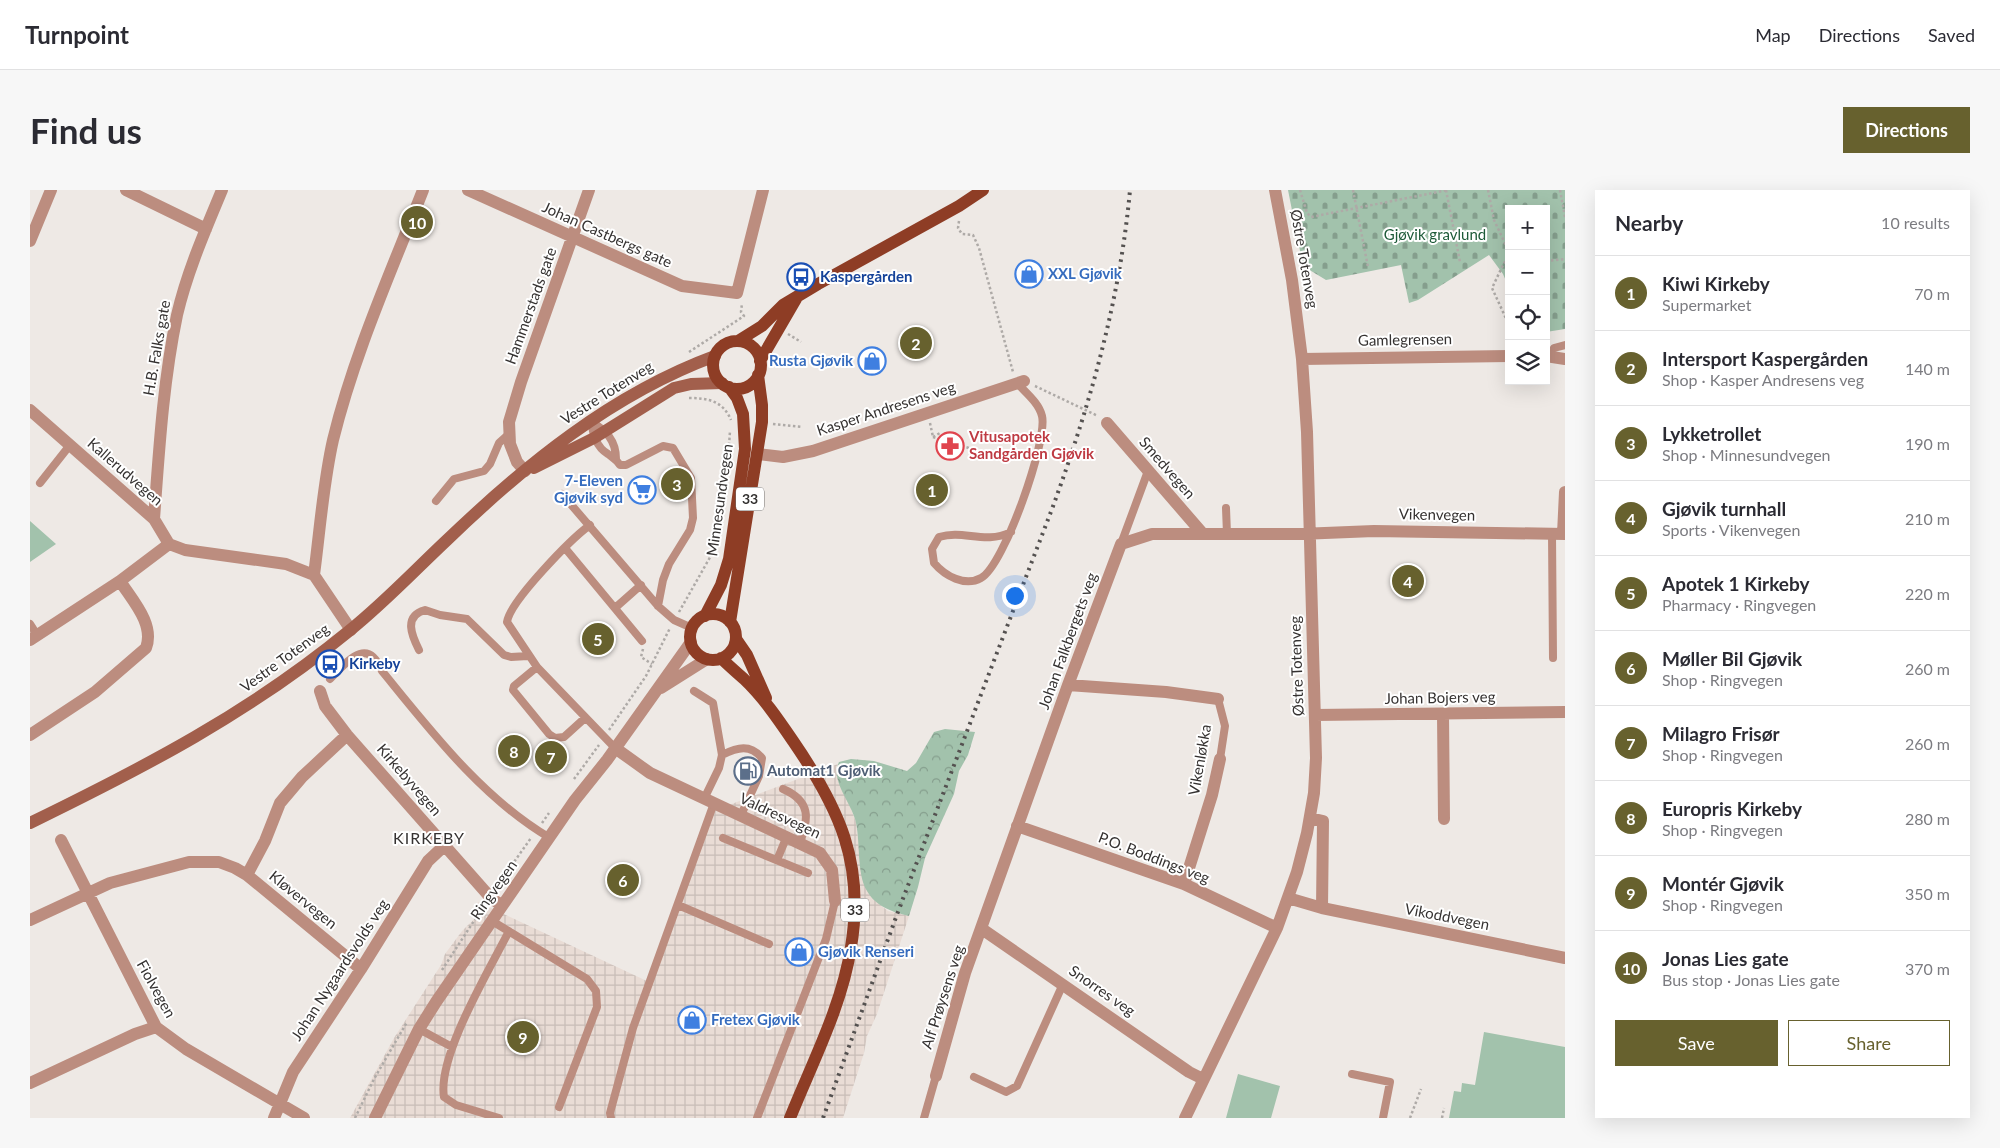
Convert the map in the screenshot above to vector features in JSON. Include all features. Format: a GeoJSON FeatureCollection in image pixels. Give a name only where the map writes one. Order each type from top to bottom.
{"type":"FeatureCollection","features":[{"type":"Feature","properties":{"kind":"main road","name":"33"},"geometry":{"type":"LineString","coordinates":[[969,200],[983,190]]}},
{"type":"Feature","properties":{"kind":"main road","name":"33"},"geometry":{"type":"LineString","coordinates":[[725,385],[713,369],[714,356],[724,345],[738,341],[762,326],[783,305],[796,299],[818,284],[969,200],[991,190]]}},
{"type":"Feature","properties":{"kind":"main road","name":"33"},"geometry":{"type":"LineString","coordinates":[[758,375],[760,361],[796,299]]}},
{"type":"Feature","properties":{"kind":"main road"},"geometry":{"type":"LineString","coordinates":[[738,341],[753,347],[760,361]]}},
{"type":"Feature","properties":{"kind":"main road","name":"Vestre Totenveg"},"geometry":{"type":"LineString","coordinates":[[30,823],[150,763],[222,722],[275,687],[351,630],[502,489],[535,461],[591,422],[660,379],[714,356]]}},
{"type":"Feature","properties":{"kind":"main road"},"geometry":{"type":"LineString","coordinates":[[725,385],[739,388],[748,386],[758,375]]}},
{"type":"Feature","properties":{"kind":"main road","name":"Minnesundvegen"},"geometry":{"type":"LineString","coordinates":[[758,375],[762,404],[757,454],[730,622],[736,639],[747,655],[773,712]]}},
{"type":"Feature","properties":{"kind":"main road","name":"Vestre Totenveg"},"geometry":{"type":"LineString","coordinates":[[524,471],[594,438],[674,388],[691,384],[725,385]]}},
{"type":"Feature","properties":{"kind":"main road","name":"Minnesundvegen"},"geometry":{"type":"LineString","coordinates":[[692,628],[696,622],[705,616],[721,585],[729,559],[745,449],[741,405],[725,385]]}},
{"type":"Feature","properties":{"kind":"main road"},"geometry":{"type":"LineString","coordinates":[[705,616],[718,615],[730,622]]}},
{"type":"Feature","properties":{"kind":"main road"},"geometry":{"type":"LineString","coordinates":[[692,628],[691,642],[695,651],[707,659],[721,658],[730,652],[736,639]]}},
{"type":"Feature","properties":{"kind":"main road","name":"Minnesundvegen"},"geometry":{"type":"LineString","coordinates":[[721,658],[744,679],[773,712],[812,770],[842,826],[852,865],[855,907],[851,948],[841,988],[790,1118]]}},
{"type":"Feature","properties":{"kind":"street"},"geometry":{"type":"LineString","coordinates":[[30,241],[51,190]]}},
{"type":"Feature","properties":{"kind":"street"},"geometry":{"type":"LineString","coordinates":[[126,190],[206,229]]}},
{"type":"Feature","properties":{"kind":"street","name":"H.B. Falks gate"},"geometry":{"type":"LineString","coordinates":[[154,519],[168,367],[178,314],[206,229],[222,190]]}},
{"type":"Feature","properties":{"kind":"street"},"geometry":{"type":"LineString","coordinates":[[314,575],[328,470],[343,403],[382,293],[423,190]]}},
{"type":"Feature","properties":{"kind":"street","name":"Johan Castbergs gate"},"geometry":{"type":"LineString","coordinates":[[468,190],[682,286],[739,297]]}},
{"type":"Feature","properties":{"kind":"street","name":"Hammerstads gate"},"geometry":{"type":"LineString","coordinates":[[524,471],[513,452],[509,434],[515,400],[588,190]]}},
{"type":"Feature","properties":{"kind":"street"},"geometry":{"type":"LineString","coordinates":[[739,297],[763,190]]}},
{"type":"Feature","properties":{"kind":"street","name":"Østre Totenveg"},"geometry":{"type":"LineString","coordinates":[[1185,1118],[1276,928],[1288,898],[1297,872],[1310,818],[1316,758],[1302,359],[1292,280],[1275,190]]}},
{"type":"Feature","properties":{"kind":"street","name":"Gamlegrensen"},"geometry":{"type":"LineString","coordinates":[[1302,359],[1505,356]]}},
{"type":"Feature","properties":{"kind":"street"},"geometry":{"type":"LineString","coordinates":[[1550,356],[1565,359]]}},
{"type":"Feature","properties":{"kind":"street","name":"Kasper Andresens veg"},"geometry":{"type":"LineString","coordinates":[[757,454],[783,457],[813,451],[1020,382]]}},
{"type":"Feature","properties":{"kind":"street","name":"Kallerudvegen"},"geometry":{"type":"LineString","coordinates":[[30,410],[154,519],[169,544]]}},
{"type":"Feature","properties":{"kind":"street","name":"Smedvegen"},"geometry":{"type":"LineString","coordinates":[[1107,423],[1203,534]]}},
{"type":"Feature","properties":{"kind":"street"},"geometry":{"type":"LineString","coordinates":[[1560,534],[1565,492]]}},
{"type":"Feature","properties":{"kind":"street","name":"Vikenvegen"},"geometry":{"type":"LineString","coordinates":[[1309,534],[1374,531],[1560,534]]}},
{"type":"Feature","properties":{"kind":"street"},"geometry":{"type":"LineString","coordinates":[[1121,544],[1152,534],[1309,534]]}},
{"type":"Feature","properties":{"kind":"street"},"geometry":{"type":"LineString","coordinates":[[32,633],[120,581],[169,544],[184,550],[286,564],[314,575],[351,630]]}},
{"type":"Feature","properties":{"kind":"street","name":"Johan Falkbergets veg"},"geometry":{"type":"LineString","coordinates":[[982,929],[1017,826],[1121,544]]}},
{"type":"Feature","properties":{"kind":"street"},"geometry":{"type":"LineString","coordinates":[[30,735],[95,692],[146,648],[149,641],[146,626],[120,581]]}},
{"type":"Feature","properties":{"kind":"street","name":"Ringvegen"},"geometry":{"type":"LineString","coordinates":[[375,1118],[418,1028],[550,838],[691,642]]}},
{"type":"Feature","properties":{"kind":"street","name":"Ringvegen"},"geometry":{"type":"LineString","coordinates":[[656,691],[707,659]]}},
{"type":"Feature","properties":{"kind":"street","name":"Vikenløkka"},"geometry":{"type":"LineString","coordinates":[[1068,685],[1166,692],[1218,699]]}},
{"type":"Feature","properties":{"kind":"street","name":"Kirkebyvegen"},"geometry":{"type":"LineString","coordinates":[[320,691],[325,706],[347,735],[490,897],[502,906]]}},
{"type":"Feature","properties":{"kind":"street","name":"Johan Bojers veg"},"geometry":{"type":"LineString","coordinates":[[1315,715],[1565,712]]}},
{"type":"Feature","properties":{"kind":"street"},"geometry":{"type":"LineString","coordinates":[[1443,714],[1444,819]]}},
{"type":"Feature","properties":{"kind":"street"},"geometry":{"type":"LineString","coordinates":[[247,875],[265,841],[280,803],[302,777],[347,735]]}},
{"type":"Feature","properties":{"kind":"street","name":"Valdresvegen"},"geometry":{"type":"LineString","coordinates":[[615,748],[650,773],[820,853],[827,861],[834,880],[835,901]]}},
{"type":"Feature","properties":{"kind":"street","name":"Vikenløkka"},"geometry":{"type":"LineString","coordinates":[[1184,884],[1212,794],[1220,759]]}},
{"type":"Feature","properties":{"kind":"street"},"geometry":{"type":"LineString","coordinates":[[1310,818],[1323,821],[1322,908]]}},
{"type":"Feature","properties":{"kind":"street","name":"P.O. Boddings veg"},"geometry":{"type":"LineString","coordinates":[[1017,826],[1184,884],[1276,928]]}},
{"type":"Feature","properties":{"kind":"street","name":"Fiolvegen"},"geometry":{"type":"LineString","coordinates":[[61,840],[156,1027],[186,1049],[304,1118]]}},
{"type":"Feature","properties":{"kind":"street","name":"Johan Nygaardsvolds veg"},"geometry":{"type":"LineString","coordinates":[[274,1118],[293,1072],[361,969],[428,861],[444,846]]}},
{"type":"Feature","properties":{"kind":"street","name":"Kløvervegen"},"geometry":{"type":"LineString","coordinates":[[30,920],[110,883],[189,862],[219,862],[247,875],[361,969]]}},
{"type":"Feature","properties":{"kind":"street","name":"Vikoddvegen"},"geometry":{"type":"LineString","coordinates":[[1288,898],[1322,908],[1565,958]]}},
{"type":"Feature","properties":{"kind":"street","name":"Snorres veg"},"geometry":{"type":"LineString","coordinates":[[982,929],[1189,1072],[1203,1079]]}},
{"type":"Feature","properties":{"kind":"street","name":"Alf Prøysens veg"},"geometry":{"type":"LineString","coordinates":[[936,1076],[958,998],[982,929]]}},
{"type":"Feature","properties":{"kind":"street"},"geometry":{"type":"LineString","coordinates":[[30,1083],[134,1034],[156,1027]]}},
{"type":"Feature","properties":{"kind":"lane"},"geometry":{"type":"LineString","coordinates":[[1550,353],[1554,348],[1565,345]]}},
{"type":"Feature","properties":{"kind":"lane"},"geometry":{"type":"LineString","coordinates":[[1011,532],[1000,537],[988,539],[947,535],[939,537],[932,549],[934,563],[952,577],[964,581],[982,578],[994,566],[1011,532],[1030,478],[1043,425],[1038,406],[1020,382]]}},
{"type":"Feature","properties":{"kind":"lane"},"geometry":{"type":"LineString","coordinates":[[591,422],[606,431],[616,448],[616,459]]}},
{"type":"Feature","properties":{"kind":"lane"},"geometry":{"type":"LineString","coordinates":[[591,422],[594,438],[606,454],[616,459],[620,465],[626,465],[663,446],[673,448],[691,478],[694,518],[690,530],[669,564],[663,580],[658,606]]}},
{"type":"Feature","properties":{"kind":"lane","name":"Hammerstads gate"},"geometry":{"type":"LineString","coordinates":[[436,501],[454,479],[484,471],[490,464],[499,443],[509,434]]}},
{"type":"Feature","properties":{"kind":"lane"},"geometry":{"type":"LineString","coordinates":[[40,483],[70,445]]}},
{"type":"Feature","properties":{"kind":"lane"},"geometry":{"type":"LineString","coordinates":[[1121,544],[1148,471]]}},
{"type":"Feature","properties":{"kind":"lane"},"geometry":{"type":"LineString","coordinates":[[562,494],[590,524],[658,606],[674,620],[692,628]]}},
{"type":"Feature","properties":{"kind":"lane"},"geometry":{"type":"LineString","coordinates":[[1226,508],[1227,534]]}},
{"type":"Feature","properties":{"kind":"lane"},"geometry":{"type":"LineString","coordinates":[[590,524],[565,548],[515,605],[508,616],[508,627],[537,667],[615,748]]}},
{"type":"Feature","properties":{"kind":"lane"},"geometry":{"type":"LineString","coordinates":[[1553,658],[1560,534]]}},
{"type":"Feature","properties":{"kind":"lane"},"geometry":{"type":"LineString","coordinates":[[565,548],[642,641]]}},
{"type":"Feature","properties":{"kind":"lane"},"geometry":{"type":"LineString","coordinates":[[615,608],[641,585]]}},
{"type":"Feature","properties":{"kind":"lane"},"geometry":{"type":"LineString","coordinates":[[419,650],[410,632],[410,624],[414,616],[425,610],[440,615],[467,619],[504,655],[528,656]]}},
{"type":"Feature","properties":{"kind":"lane"},"geometry":{"type":"LineString","coordinates":[[330,679],[350,659],[364,652],[371,654],[378,662],[382,671],[433,734],[498,799],[550,838]]}},
{"type":"Feature","properties":{"kind":"lane"},"geometry":{"type":"LineString","coordinates":[[537,667],[514,686],[513,690],[549,734],[556,738],[564,738],[585,718]]}},
{"type":"Feature","properties":{"kind":"lane"},"geometry":{"type":"LineString","coordinates":[[611,1118],[610,1113],[633,1028],[678,905],[722,755],[713,703],[694,691]]}},
{"type":"Feature","properties":{"kind":"lane","name":"Vikenløkka"},"geometry":{"type":"LineString","coordinates":[[1218,699],[1225,726],[1220,759]]}},
{"type":"Feature","properties":{"kind":"lane"},"geometry":{"type":"LineString","coordinates":[[722,755],[736,748],[744,747],[757,752],[762,758],[759,776],[741,815]]}},
{"type":"Feature","properties":{"kind":"lane"},"geometry":{"type":"LineString","coordinates":[[783,789],[796,797],[806,812],[807,824],[800,842]]}},
{"type":"Feature","properties":{"kind":"lane"},"geometry":{"type":"LineString","coordinates":[[777,860],[787,836]]}},
{"type":"Feature","properties":{"kind":"lane"},"geometry":{"type":"LineString","coordinates":[[723,838],[808,873]]}},
{"type":"Feature","properties":{"kind":"lane","name":"Valdresvegen"},"geometry":{"type":"LineString","coordinates":[[756,1118],[826,939],[835,901]]}},
{"type":"Feature","properties":{"kind":"lane"},"geometry":{"type":"LineString","coordinates":[[678,905],[770,944]]}},
{"type":"Feature","properties":{"kind":"lane"},"geometry":{"type":"LineString","coordinates":[[492,921],[587,979],[596,991],[597,1007],[559,1107]]}},
{"type":"Feature","properties":{"kind":"lane"},"geometry":{"type":"LineString","coordinates":[[499,1118],[456,1105],[444,1097],[443,1089],[452,1047],[509,931]]}},
{"type":"Feature","properties":{"kind":"lane"},"geometry":{"type":"LineString","coordinates":[[974,1076],[1006,1092],[1017,1086],[1063,984]]}},
{"type":"Feature","properties":{"kind":"lane"},"geometry":{"type":"LineString","coordinates":[[418,1028],[452,1047]]}},
{"type":"Feature","properties":{"kind":"lane"},"geometry":{"type":"LineString","coordinates":[[1352,1074],[1390,1082],[1383,1118]]}},
{"type":"Feature","properties":{"kind":"lane"},"geometry":{"type":"LineString","coordinates":[[924,1118],[936,1076]]}},
{"type":"Feature","properties":{"kind":"path"},"geometry":{"type":"LineString","coordinates":[[1300,190],[1307,213],[1311,216],[1447,190],[1460,262]]}},
{"type":"Feature","properties":{"kind":"path"},"geometry":{"type":"LineString","coordinates":[[1353,190],[1368,267]]}},
{"type":"Feature","properties":{"kind":"path"},"geometry":{"type":"LineString","coordinates":[[1417,190],[1419,196]]}},
{"type":"Feature","properties":{"kind":"path"},"geometry":{"type":"LineString","coordinates":[[1488,190],[1494,220],[1508,250]]}},
{"type":"Feature","properties":{"kind":"path"},"geometry":{"type":"LineString","coordinates":[[1560,190],[1565,216]]}},
{"type":"Feature","properties":{"kind":"path"},"geometry":{"type":"LineString","coordinates":[[959,220],[958,228],[962,234],[973,235],[1020,382],[1086,410],[1107,423]]}},
{"type":"Feature","properties":{"kind":"path"},"geometry":{"type":"LineString","coordinates":[[1550,261],[1565,259]]}},
{"type":"Feature","properties":{"kind":"path"},"geometry":{"type":"LineString","coordinates":[[1505,262],[1492,288],[1505,316]]}},
{"type":"Feature","properties":{"kind":"path"},"geometry":{"type":"LineString","coordinates":[[685,355],[744,316],[741,312],[739,297]]}},
{"type":"Feature","properties":{"kind":"path"},"geometry":{"type":"LineString","coordinates":[[785,332],[802,342]]}},
{"type":"Feature","properties":{"kind":"path"},"geometry":{"type":"LineString","coordinates":[[929,419],[933,437]]}},
{"type":"Feature","properties":{"kind":"path"},"geometry":{"type":"LineString","coordinates":[[770,423],[781,426],[802,427]]}},
{"type":"Feature","properties":{"kind":"path"},"geometry":{"type":"LineString","coordinates":[[933,437],[940,433]]}},
{"type":"Feature","properties":{"kind":"path"},"geometry":{"type":"LineString","coordinates":[[933,437],[972,449]]}},
{"type":"Feature","properties":{"kind":"path"},"geometry":{"type":"LineString","coordinates":[[642,641],[645,646],[641,657],[652,664]]}},
{"type":"Feature","properties":{"kind":"path"},"geometry":{"type":"LineString","coordinates":[[1410,1118],[1421,1088]]}},
{"type":"Feature","properties":{"kind":"path"},"geometry":{"type":"LineString","coordinates":[[1442,1118],[1444,1108]]}},
{"type":"Feature","properties":{"kind":"shaded area"},"geometry":{"type":"Polygon","coordinates":[[[838,764],[836,768],[856,822],[863,880],[879,904],[888,911],[909,916],[877,1014],[867,1036],[864,1053],[843,1118],[350,1118],[394,1038],[441,965],[445,954],[462,931],[475,918],[478,902],[649,982],[713,811],[838,764]]]}},
{"type":"Feature","properties":{"kind":"green space","name":"Gjøvik gravlund"},"geometry":{"type":"Polygon","coordinates":[[[1288,190],[1565,190],[1565,329],[1550,331],[1550,205],[1505,205],[1505,279],[1489,255],[1418,300],[1409,303],[1401,265],[1326,280],[1303,266],[1288,190]]]}},
{"type":"Feature","properties":{"kind":"green space"},"geometry":{"type":"Polygon","coordinates":[[[30,521],[56,544],[30,562],[30,521]]]}},
{"type":"Feature","properties":{"kind":"green space"},"geometry":{"type":"Polygon","coordinates":[[[945,729],[975,732],[968,755],[959,771],[954,794],[925,858],[909,916],[891,911],[880,905],[867,891],[861,875],[857,827],[853,812],[839,783],[837,769],[839,762],[851,759],[874,761],[907,771],[916,763],[934,732],[945,729]]]}},
{"type":"Feature","properties":{"kind":"green space"},"geometry":{"type":"Polygon","coordinates":[[[1484,1032],[1565,1047],[1565,1118],[1449,1118],[1454,1091],[1461,1092],[1462,1083],[1475,1085],[1484,1032]]]}},
{"type":"Feature","properties":{"kind":"green space"},"geometry":{"type":"Polygon","coordinates":[[[1238,1074],[1280,1086],[1271,1118],[1226,1118],[1238,1074]]]}},
{"type":"Feature","properties":{"kind":"railway"},"geometry":{"type":"LineString","coordinates":[[823,1118],[899,909],[1052,509],[1079,431],[1102,352],[1111,312],[1119,272],[1130,190]]}},
{"type":"Feature","properties":{"kind":"place","name":"Jonas Lies gate"},"geometry":{"type":"Point","coordinates":[417,222]}},
{"type":"Feature","properties":{"kind":"place","name":"XXL Gjøvik"},"geometry":{"type":"Point","coordinates":[1029,274]}},
{"type":"Feature","properties":{"kind":"place","name":"Kaspergården"},"geometry":{"type":"Point","coordinates":[801,277]}},
{"type":"Feature","properties":{"kind":"place","name":"Intersport Kaspergården"},"geometry":{"type":"Point","coordinates":[916,343]}},
{"type":"Feature","properties":{"kind":"place","name":"Rusta Gjøvik"},"geometry":{"type":"Point","coordinates":[872,361]}},
{"type":"Feature","properties":{"kind":"place","name":"Vitusapotek Sandgården Gjøvik"},"geometry":{"type":"Point","coordinates":[950,446]}},
{"type":"Feature","properties":{"kind":"place","name":"Lykketrollet"},"geometry":{"type":"Point","coordinates":[677,484]}},
{"type":"Feature","properties":{"kind":"place","name":"7-Eleven Gjøvik syd"},"geometry":{"type":"Point","coordinates":[642,490]}},
{"type":"Feature","properties":{"kind":"place","name":"Kiwi Kirkeby"},"geometry":{"type":"Point","coordinates":[932,490]}},
{"type":"Feature","properties":{"kind":"place","name":"Gjøvik turnhall"},"geometry":{"type":"Point","coordinates":[1408,581]}},
{"type":"Feature","properties":{"kind":"place","name":"Apotek 1 Kirkeby"},"geometry":{"type":"Point","coordinates":[598,639]}},
{"type":"Feature","properties":{"kind":"place","name":"Kirkeby"},"geometry":{"type":"Point","coordinates":[330,664]}},
{"type":"Feature","properties":{"kind":"place","name":"Europris Kirkeby"},"geometry":{"type":"Point","coordinates":[514,751]}},
{"type":"Feature","properties":{"kind":"place","name":"Milagro Frisør"},"geometry":{"type":"Point","coordinates":[551,757]}},
{"type":"Feature","properties":{"kind":"place","name":"Automat1 Gjøvik"},"geometry":{"type":"Point","coordinates":[748,771]}},
{"type":"Feature","properties":{"kind":"place","name":"Møller Bil Gjøvik"},"geometry":{"type":"Point","coordinates":[623,880]}},
{"type":"Feature","properties":{"kind":"place","name":"Gjøvik Renseri"},"geometry":{"type":"Point","coordinates":[799,952]}},
{"type":"Feature","properties":{"kind":"place","name":"Fretex Gjøvik"},"geometry":{"type":"Point","coordinates":[692,1020]}},
{"type":"Feature","properties":{"kind":"place","name":"Montér Gjøvik"},"geometry":{"type":"Point","coordinates":[523,1037]}},
{"type":"Feature","properties":{"kind":"district","name":"KIRKEBY"},"geometry":{"type":"Point","coordinates":[429,838]}}]}
